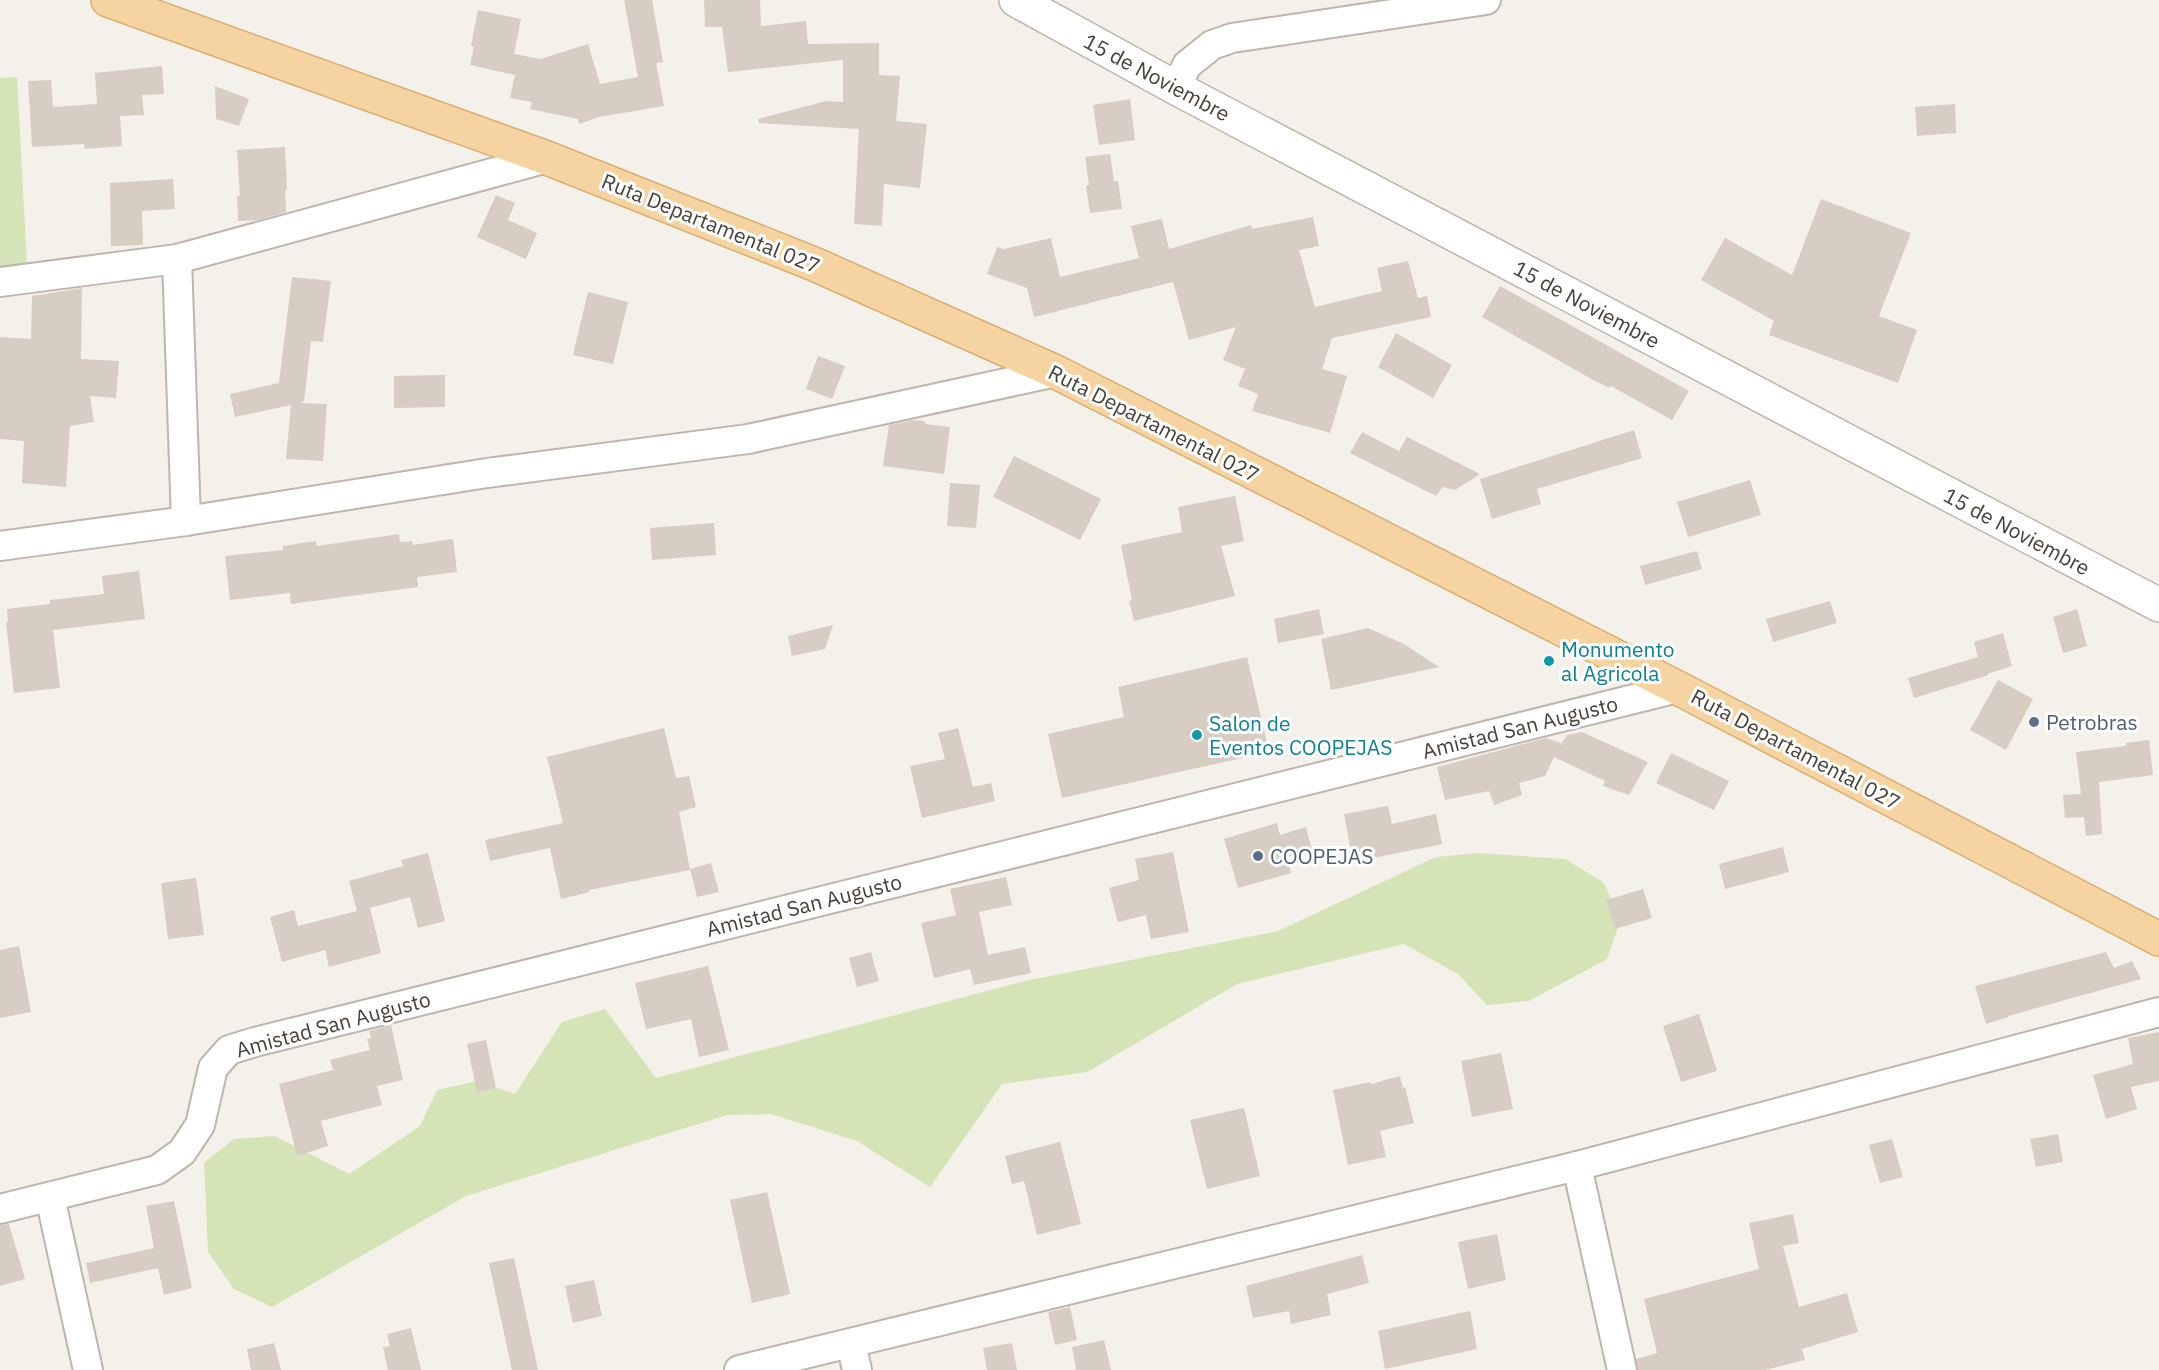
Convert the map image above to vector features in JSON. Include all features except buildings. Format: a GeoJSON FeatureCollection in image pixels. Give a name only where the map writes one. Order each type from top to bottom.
{"type":"FeatureCollection","features":[{"type":"Feature","properties":{"kind":"main road","name":"Ruta Departamental 027"},"geometry":{"type":"LineString","coordinates":[[108,0],[547,158],[814,264],[1056,372],[1678,688],[2159,939]]}},
{"type":"Feature","properties":{"kind":"street","name":"15 de Noviembre"},"geometry":{"type":"LineString","coordinates":[[1016,0],[1176,88],[2159,605]]}},
{"type":"Feature","properties":{"kind":"street"},"geometry":{"type":"LineString","coordinates":[[1176,88],[1187,65],[1212,45],[1232,38],[1486,0]]}},
{"type":"Feature","properties":{"kind":"street"},"geometry":{"type":"LineString","coordinates":[[0,282],[177,259],[547,158]]}},
{"type":"Feature","properties":{"kind":"street"},"geometry":{"type":"LineString","coordinates":[[177,259],[186,521]]}},
{"type":"Feature","properties":{"kind":"street"},"geometry":{"type":"LineString","coordinates":[[0,546],[186,521],[487,473],[748,439],[1056,372]]}},
{"type":"Feature","properties":{"kind":"street","name":"Amistad San Augusto"},"geometry":{"type":"LineString","coordinates":[[0,1209],[157,1170],[182,1152],[200,1125],[213,1068],[229,1050],[1678,688]]}},
{"type":"Feature","properties":{"kind":"street"},"geometry":{"type":"LineString","coordinates":[[739,1370],[854,1357],[2159,1012]]}},
{"type":"Feature","properties":{"kind":"street"},"geometry":{"type":"LineString","coordinates":[[1576,1166],[1622,1370]]}},
{"type":"Feature","properties":{"kind":"street"},"geometry":{"type":"LineString","coordinates":[[50,1197],[88,1370]]}},
{"type":"Feature","properties":{"kind":"green space"},"geometry":{"type":"Polygon","coordinates":[[[17,77],[27,264],[0,266],[0,78],[17,77]]]}},
{"type":"Feature","properties":{"kind":"green space"},"geometry":{"type":"Polygon","coordinates":[[[1478,853],[1565,859],[1603,882],[1621,919],[1607,959],[1529,1001],[1487,1005],[1458,974],[1404,944],[1237,984],[1087,1072],[1002,1084],[930,1187],[857,1141],[771,1114],[727,1115],[466,1196],[272,1307],[234,1289],[208,1252],[204,1163],[234,1139],[275,1136],[349,1174],[420,1126],[437,1090],[478,1081],[515,1094],[562,1022],[605,1009],[656,1078],[1025,981],[1278,931],[1436,857],[1478,853]]]}},
{"type":"Feature","properties":{"kind":"place","name":"Monumento al Agricola"},"geometry":{"type":"Point","coordinates":[1549,661]}},
{"type":"Feature","properties":{"kind":"place","name":"Petrobras"},"geometry":{"type":"Point","coordinates":[2034,722]}},
{"type":"Feature","properties":{"kind":"place","name":"Salon de Eventos COOPEJAS"},"geometry":{"type":"Point","coordinates":[1197,735]}},
{"type":"Feature","properties":{"kind":"place","name":"COOPEJAS"},"geometry":{"type":"Point","coordinates":[1258,856]}}]}
